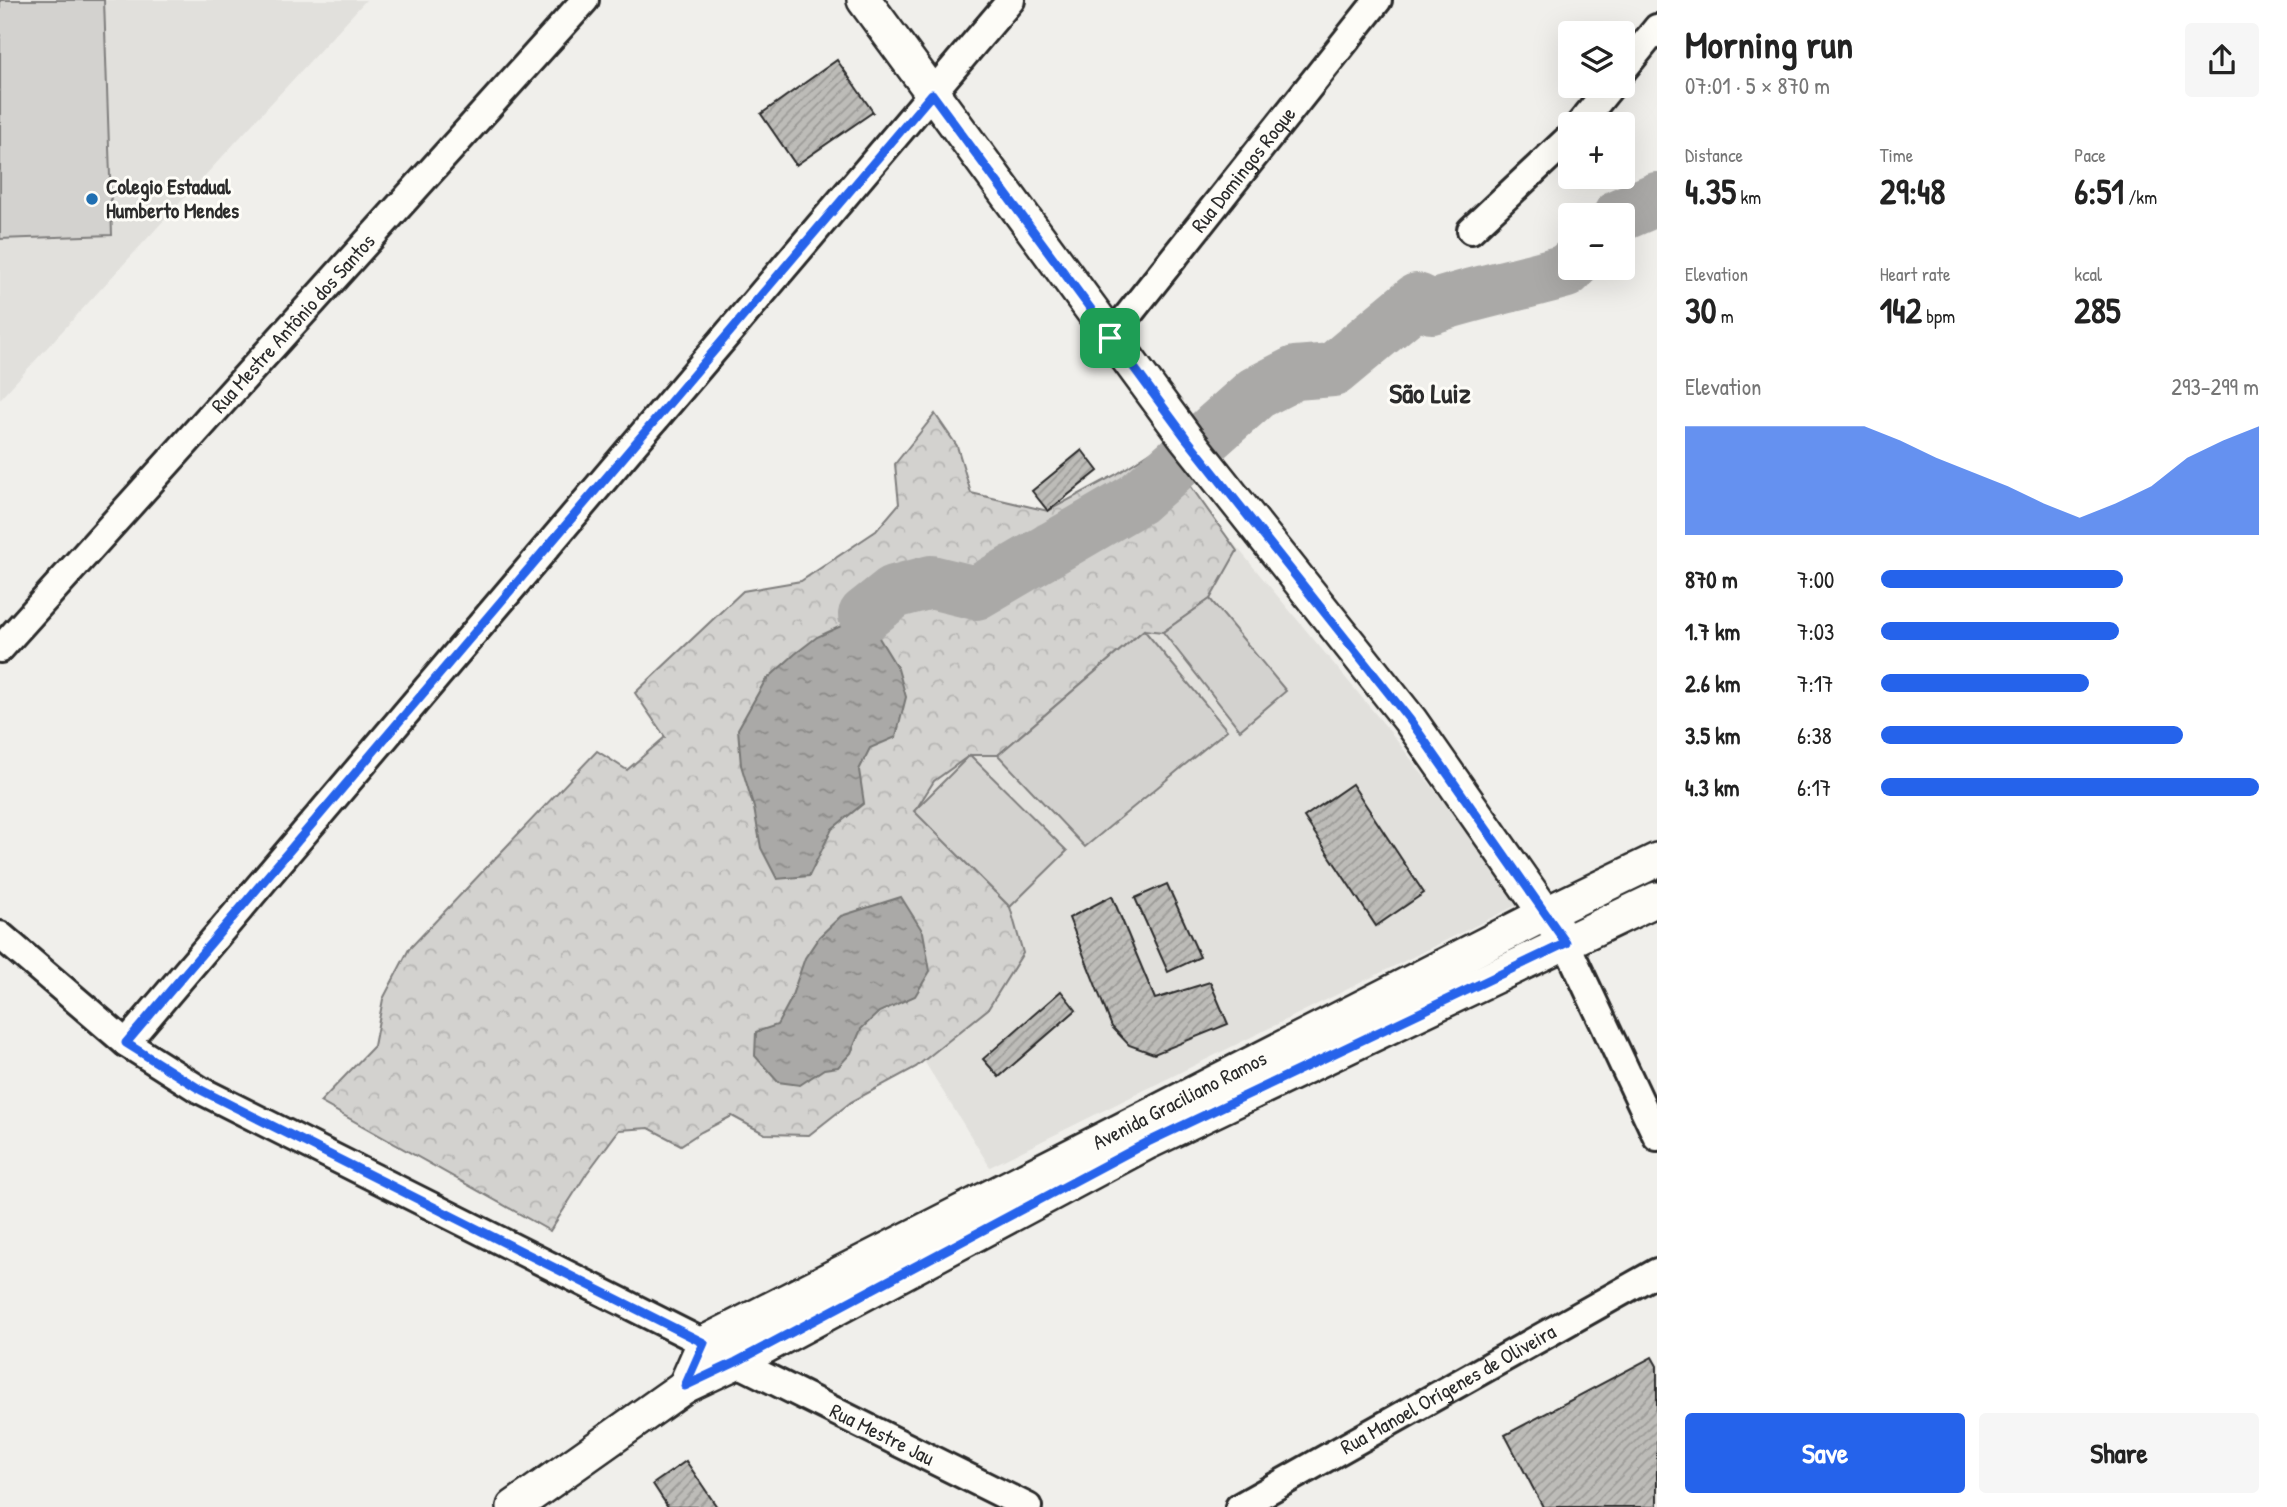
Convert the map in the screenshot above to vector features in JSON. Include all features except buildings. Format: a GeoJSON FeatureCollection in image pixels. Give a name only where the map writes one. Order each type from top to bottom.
{"type":"FeatureCollection","features":[{"type":"Feature","properties":{"kind":"street","name":"Rua Mestre Antônio dos Santos"},"geometry":{"type":"LineString","coordinates":[[0,649],[585,0]]}},
{"type":"Feature","properties":{"kind":"street"},"geometry":{"type":"LineString","coordinates":[[864,0],[1194,449],[1410,720],[1547,913],[1566,943],[1657,1137]]}},
{"type":"Feature","properties":{"kind":"street"},"geometry":{"type":"LineString","coordinates":[[126,1043],[1011,0]]}},
{"type":"Feature","properties":{"kind":"street","name":"Rua Domingos Roque"},"geometry":{"type":"LineString","coordinates":[[1110,338],[1378,0]]}},
{"type":"Feature","properties":{"kind":"street"},"geometry":{"type":"LineString","coordinates":[[1635,56],[1657,28]]}},
{"type":"Feature","properties":{"kind":"street"},"geometry":{"type":"LineString","coordinates":[[1590,112],[1601,98]]}},
{"type":"Feature","properties":{"kind":"street"},"geometry":{"type":"LineString","coordinates":[[1471,230],[1558,148]]}},
{"type":"Feature","properties":{"kind":"street","name":"Avenida Graciliano Ramos"},"geometry":{"type":"LineString","coordinates":[[704,1343],[1547,913],[1657,860]]}},
{"type":"Feature","properties":{"kind":"street","name":"Avenida Graciliano Ramos"},"geometry":{"type":"LineString","coordinates":[[514,1507],[685,1386],[736,1362],[1148,1142],[1657,899]]}},
{"type":"Feature","properties":{"kind":"street"},"geometry":{"type":"LineString","coordinates":[[0,935],[126,1043],[201,1090],[704,1343],[736,1362]]}},
{"type":"Feature","properties":{"kind":"street","name":"Rua Manoel Orígenes de Oliveira"},"geometry":{"type":"LineString","coordinates":[[1239,1507],[1657,1272]]}},
{"type":"Feature","properties":{"kind":"street"},"geometry":{"type":"LineString","coordinates":[[685,1386],[704,1343]]}},
{"type":"Feature","properties":{"kind":"street","name":"Rua Mestre Jau"},"geometry":{"type":"LineString","coordinates":[[736,1362],[1028,1507]]}},
{"type":"Feature","properties":{"kind":"shaded area","name":"Colegio Estadual Humberto Mendes"},"geometry":{"type":"Polygon","coordinates":[[[0,0],[366,0],[0,399],[0,0]]]}},
{"type":"Feature","properties":{"kind":"shaded area"},"geometry":{"type":"Polygon","coordinates":[[[1216,522],[1388,729],[1521,903],[990,1167],[809,876],[1216,522]]]}},
{"type":"Feature","properties":{"kind":"green space"},"geometry":{"type":"Polygon","coordinates":[[[0,0],[104,0],[112,235],[0,239],[0,0]]]}},
{"type":"Feature","properties":{"kind":"green space"},"geometry":{"type":"Polygon","coordinates":[[[935,414],[957,446],[971,493],[1048,511],[1117,474],[1151,452],[1177,467],[1237,551],[1210,599],[1163,632],[1144,630],[998,755],[970,755],[934,781],[915,811],[1010,907],[1023,953],[988,1009],[916,1067],[851,1102],[809,1135],[765,1134],[732,1116],[681,1145],[649,1128],[619,1130],[587,1173],[550,1231],[320,1102],[374,1046],[383,999],[409,949],[597,751],[627,770],[665,737],[635,693],[743,591],[801,581],[876,531],[899,504],[895,464],[935,414]]]}},
{"type":"Feature","properties":{"kind":"green space"},"geometry":{"type":"Polygon","coordinates":[[[1210,599],[1286,691],[1240,730],[1163,632],[1210,599]]]}},
{"type":"Feature","properties":{"kind":"green space"},"geometry":{"type":"Polygon","coordinates":[[[1144,630],[1227,730],[1085,847],[998,755],[1144,630]]]}},
{"type":"Feature","properties":{"kind":"green space"},"geometry":{"type":"Polygon","coordinates":[[[970,755],[1067,851],[1010,907],[914,811],[970,755]]]}},
{"type":"Feature","properties":{"kind":"water"},"geometry":{"type":"Polygon","coordinates":[[[865,615],[898,669],[906,697],[896,737],[870,748],[859,770],[864,803],[832,829],[809,876],[777,879],[761,848],[754,808],[741,765],[738,729],[765,681],[795,654],[817,637],[865,615]]]}},
{"type":"Feature","properties":{"kind":"water"},"geometry":{"type":"Polygon","coordinates":[[[901,897],[923,932],[930,971],[915,996],[879,1012],[861,1029],[851,1053],[838,1067],[824,1069],[800,1085],[778,1082],[755,1056],[756,1032],[777,1025],[790,1001],[805,958],[819,937],[841,916],[901,897]]]}},
{"type":"Feature","properties":{"kind":"waterway"},"geometry":{"type":"LineString","coordinates":[[1635,209],[1657,199]]}},
{"type":"Feature","properties":{"kind":"waterway"},"geometry":{"type":"LineString","coordinates":[[865,615],[894,592],[931,582],[976,593],[1137,499],[1256,393],[1295,373],[1333,370],[1417,300],[1432,307],[1558,273]]}},
{"type":"Feature","properties":{"kind":"place","name":"Colegio Estadual Humberto Mendes"},"geometry":{"type":"Point","coordinates":[92,199]}},
{"type":"Feature","properties":{"kind":"district","name":"São Luiz"},"geometry":{"type":"Point","coordinates":[1430,393]}},
{"type":"Feature","properties":{"kind":"route"},"geometry":{"type":"LineString","coordinates":[[932,94],[1110,338],[1202,459],[1410,720],[1566,943],[1148,1142],[736,1362],[685,1386],[704,1343],[201,1090],[126,1043],[932,94]]}}]}
